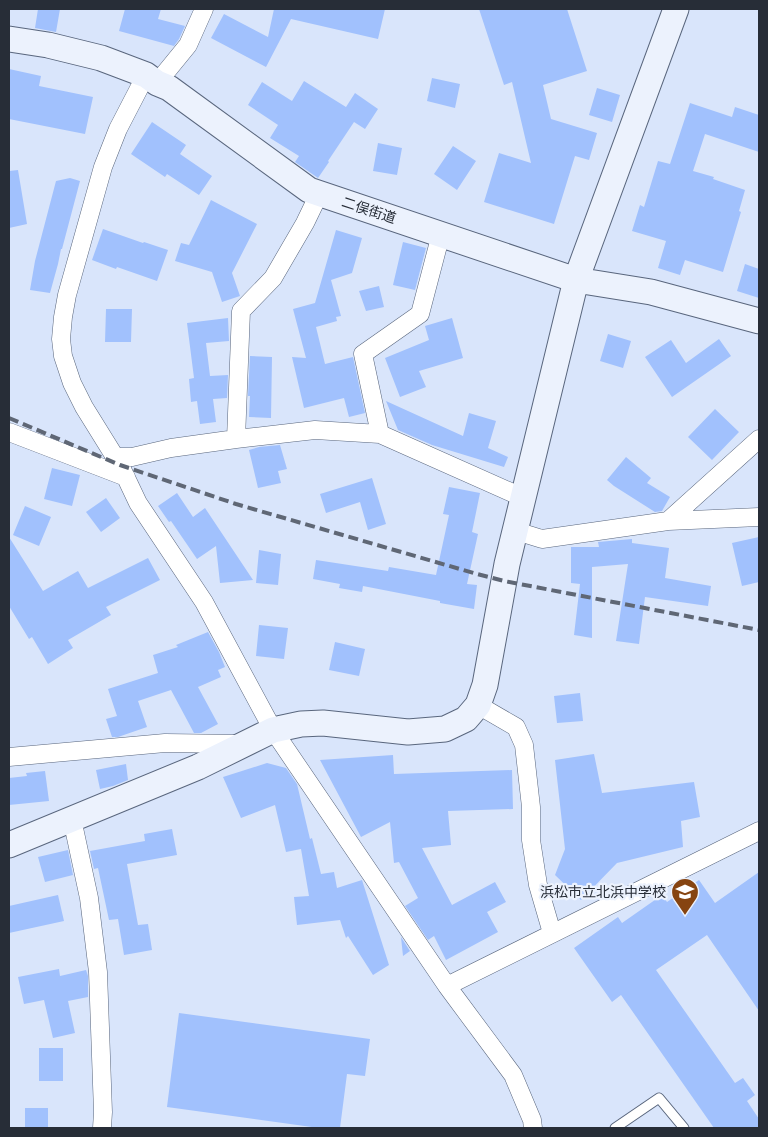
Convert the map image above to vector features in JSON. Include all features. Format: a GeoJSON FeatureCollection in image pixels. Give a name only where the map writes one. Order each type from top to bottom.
{"type":"FeatureCollection","features":[{"type":"Feature","properties":{"kind":"street"},"geometry":{"type":"LineString","coordinates":[[204,9],[188,45],[152,79],[118,129],[104,167],[67,296],[61,339],[63,356],[77,394],[115,457],[138,503],[204,602],[273,730],[447,986],[513,1075],[532,1120],[533,1128]]}},
{"type":"Feature","properties":{"kind":"street"},"geometry":{"type":"LineString","coordinates":[[9,845],[198,767],[273,730],[301,724],[323,723],[408,732],[445,729],[466,719],[478,705],[485,685],[507,564],[576,280],[676,9]]}},
{"type":"Feature","properties":{"kind":"street","name":"二俣街道"},"geometry":{"type":"LineString","coordinates":[[9,39],[101,58],[152,79],[169,88],[309,190],[576,280],[651,292],[759,321]]}},
{"type":"Feature","properties":{"kind":"street"},"geometry":{"type":"LineString","coordinates":[[236,439],[241,312],[273,278],[320,194]]}},
{"type":"Feature","properties":{"kind":"street"},"geometry":{"type":"LineString","coordinates":[[380,434],[363,354],[420,314],[441,234]]}},
{"type":"Feature","properties":{"kind":"street"},"geometry":{"type":"LineString","coordinates":[[115,457],[132,456],[171,448],[236,439],[315,430],[380,434],[524,498]]}},
{"type":"Feature","properties":{"kind":"street"},"geometry":{"type":"LineString","coordinates":[[9,432],[126,477]]}},
{"type":"Feature","properties":{"kind":"street"},"geometry":{"type":"LineString","coordinates":[[668,521],[759,439]]}},
{"type":"Feature","properties":{"kind":"street"},"geometry":{"type":"LineString","coordinates":[[516,530],[542,539],[668,521],[759,517]]}},
{"type":"Feature","properties":{"kind":"street"},"geometry":{"type":"LineString","coordinates":[[478,705],[516,728],[524,746],[531,807],[531,840],[538,885],[552,933]]}},
{"type":"Feature","properties":{"kind":"street"},"geometry":{"type":"LineString","coordinates":[[9,757],[165,742],[245,744]]}},
{"type":"Feature","properties":{"kind":"street"},"geometry":{"type":"LineString","coordinates":[[72,819],[89,898],[98,972],[102,1128]]}},
{"type":"Feature","properties":{"kind":"street"},"geometry":{"type":"LineString","coordinates":[[447,986],[759,831]]}},
{"type":"Feature","properties":{"kind":"lane"},"geometry":{"type":"LineString","coordinates":[[615,1128],[659,1098],[684,1128]]}},
{"type":"Feature","properties":{"kind":"building"},"geometry":{"type":"Polygon","coordinates":[[[38,9],[60,9],[56,32],[35,28],[38,9]]]}},
{"type":"Feature","properties":{"kind":"building"},"geometry":{"type":"Polygon","coordinates":[[[125,9],[161,9],[158,19],[185,26],[174,46],[119,31],[125,9]]]}},
{"type":"Feature","properties":{"kind":"building"},"geometry":{"type":"Polygon","coordinates":[[[274,9],[385,9],[378,39],[291,19],[266,67],[211,38],[224,14],[268,37],[274,9]]]}},
{"type":"Feature","properties":{"kind":"building"},"geometry":{"type":"Polygon","coordinates":[[[479,9],[567,9],[587,71],[543,85],[551,119],[597,133],[589,160],[575,156],[554,224],[484,202],[499,153],[531,163],[512,82],[504,85],[479,9]]]}},
{"type":"Feature","properties":{"kind":"building"},"geometry":{"type":"Polygon","coordinates":[[[9,69],[41,76],[39,86],[93,97],[85,134],[9,119],[9,69]]]}},
{"type":"Feature","properties":{"kind":"building"},"geometry":{"type":"Polygon","coordinates":[[[432,78],[460,84],[455,108],[427,101],[432,78]]]}},
{"type":"Feature","properties":{"kind":"building"},"geometry":{"type":"Polygon","coordinates":[[[304,81],[346,107],[355,93],[378,109],[365,129],[354,122],[318,178],[295,162],[299,156],[270,138],[278,125],[248,105],[262,82],[292,101],[304,81]]]}},
{"type":"Feature","properties":{"kind":"building"},"geometry":{"type":"Polygon","coordinates":[[[597,88],[620,95],[612,122],[589,115],[597,88]]]}},
{"type":"Feature","properties":{"kind":"building"},"geometry":{"type":"Polygon","coordinates":[[[690,103],[732,117],[735,107],[759,115],[759,152],[705,134],[693,171],[714,177],[713,179],[745,190],[739,211],[741,212],[723,272],[685,260],[680,275],[658,268],[666,241],[632,231],[640,205],[644,207],[658,161],[670,164],[690,103]]]}},
{"type":"Feature","properties":{"kind":"building"},"geometry":{"type":"Polygon","coordinates":[[[152,122],[186,145],[180,154],[212,176],[199,195],[167,174],[165,177],[131,154],[152,122]]]}},
{"type":"Feature","properties":{"kind":"building"},"geometry":{"type":"Polygon","coordinates":[[[378,143],[402,148],[397,175],[373,171],[378,143]]]}},
{"type":"Feature","properties":{"kind":"building"},"geometry":{"type":"Polygon","coordinates":[[[453,146],[476,161],[457,190],[434,174],[453,146]]]}},
{"type":"Feature","properties":{"kind":"building"},"geometry":{"type":"Polygon","coordinates":[[[18,170],[27,224],[9,228],[9,171],[18,170]]]}},
{"type":"Feature","properties":{"kind":"building"},"geometry":{"type":"Polygon","coordinates":[[[70,178],[80,181],[50,293],[30,290],[35,261],[56,181],[70,178]]]}},
{"type":"Feature","properties":{"kind":"building"},"geometry":{"type":"Polygon","coordinates":[[[211,200],[257,224],[232,273],[240,296],[222,302],[212,272],[175,261],[181,243],[189,245],[211,200]]]}},
{"type":"Feature","properties":{"kind":"building"},"geometry":{"type":"Polygon","coordinates":[[[103,229],[168,250],[157,281],[92,260],[103,229]]]}},
{"type":"Feature","properties":{"kind":"building"},"geometry":{"type":"Polygon","coordinates":[[[336,230],[362,238],[352,273],[331,280],[341,316],[336,317],[337,321],[316,327],[325,364],[353,357],[365,413],[349,417],[344,398],[304,408],[292,357],[306,358],[293,309],[315,303],[336,230]]]}},
{"type":"Feature","properties":{"kind":"building"},"geometry":{"type":"Polygon","coordinates":[[[403,242],[426,248],[415,290],[393,285],[403,242]]]}},
{"type":"Feature","properties":{"kind":"building"},"geometry":{"type":"Polygon","coordinates":[[[745,264],[759,269],[759,298],[737,291],[745,264]]]}},
{"type":"Feature","properties":{"kind":"building"},"geometry":{"type":"Polygon","coordinates":[[[379,286],[384,307],[366,311],[359,291],[379,286]]]}},
{"type":"Feature","properties":{"kind":"building"},"geometry":{"type":"Polygon","coordinates":[[[106,309],[132,309],[131,342],[105,342],[106,309]]]}},
{"type":"Feature","properties":{"kind":"building"},"geometry":{"type":"Polygon","coordinates":[[[228,318],[229,341],[206,343],[210,376],[228,375],[227,398],[213,399],[216,422],[200,424],[197,401],[191,402],[189,379],[194,378],[187,323],[228,318]]]}},
{"type":"Feature","properties":{"kind":"building"},"geometry":{"type":"Polygon","coordinates":[[[452,318],[463,358],[419,371],[426,387],[400,397],[385,358],[429,340],[425,326],[452,318]]]}},
{"type":"Feature","properties":{"kind":"building"},"geometry":{"type":"Polygon","coordinates":[[[608,334],[631,341],[623,368],[600,361],[608,334]]]}},
{"type":"Feature","properties":{"kind":"building"},"geometry":{"type":"Polygon","coordinates":[[[719,339],[731,356],[672,397],[645,357],[671,340],[686,363],[719,339]]]}},
{"type":"Feature","properties":{"kind":"building"},"geometry":{"type":"Polygon","coordinates":[[[250,356],[272,357],[271,418],[249,417],[250,356]]]}},
{"type":"Feature","properties":{"kind":"building"},"geometry":{"type":"Polygon","coordinates":[[[386,401],[463,436],[469,413],[496,421],[488,448],[508,457],[504,467],[432,445],[398,430],[386,401]]]}},
{"type":"Feature","properties":{"kind":"building"},"geometry":{"type":"Polygon","coordinates":[[[715,409],[739,432],[712,460],[688,437],[715,409]]]}},
{"type":"Feature","properties":{"kind":"building"},"geometry":{"type":"Polygon","coordinates":[[[280,445],[287,469],[278,471],[281,483],[258,488],[249,450],[280,445]]]}},
{"type":"Feature","properties":{"kind":"building"},"geometry":{"type":"Polygon","coordinates":[[[626,457],[651,478],[647,483],[670,497],[662,511],[655,512],[607,480],[626,457]]]}},
{"type":"Feature","properties":{"kind":"building"},"geometry":{"type":"Polygon","coordinates":[[[52,468],[80,475],[72,506],[44,499],[52,468]]]}},
{"type":"Feature","properties":{"kind":"building"},"geometry":{"type":"Polygon","coordinates":[[[372,478],[386,524],[368,530],[360,502],[326,513],[320,494],[372,478]]]}},
{"type":"Feature","properties":{"kind":"building"},"geometry":{"type":"Polygon","coordinates":[[[449,487],[480,493],[472,532],[478,534],[467,584],[477,585],[474,609],[363,586],[362,592],[339,588],[340,584],[313,579],[316,560],[388,571],[389,567],[436,575],[449,515],[443,514],[449,487]]]}},
{"type":"Feature","properties":{"kind":"building"},"geometry":{"type":"Polygon","coordinates":[[[177,493],[193,517],[205,508],[253,580],[220,583],[216,546],[197,559],[171,521],[169,522],[158,506],[177,493]]]}},
{"type":"Feature","properties":{"kind":"building"},"geometry":{"type":"Polygon","coordinates":[[[106,498],[120,518],[101,532],[86,512],[106,498]]]}},
{"type":"Feature","properties":{"kind":"building"},"geometry":{"type":"Polygon","coordinates":[[[25,506],[51,517],[39,546],[13,535],[25,506]]]}},
{"type":"Feature","properties":{"kind":"building"},"geometry":{"type":"Polygon","coordinates":[[[9,537],[43,591],[78,571],[88,588],[148,558],[160,580],[106,607],[111,615],[68,640],[73,648],[48,664],[32,637],[29,639],[9,606],[9,537]]]}},
{"type":"Feature","properties":{"kind":"building"},"geometry":{"type":"Polygon","coordinates":[[[759,537],[759,582],[742,586],[732,543],[759,537]]]}},
{"type":"Feature","properties":{"kind":"building"},"geometry":{"type":"Polygon","coordinates":[[[632,539],[632,543],[669,548],[665,578],[711,586],[708,606],[645,597],[639,644],[616,641],[628,564],[592,567],[592,638],[574,635],[580,584],[571,583],[571,547],[599,547],[598,542],[632,539]]]}},
{"type":"Feature","properties":{"kind":"building"},"geometry":{"type":"Polygon","coordinates":[[[259,550],[281,554],[278,585],[256,583],[259,550]]]}},
{"type":"Feature","properties":{"kind":"building"},"geometry":{"type":"Polygon","coordinates":[[[259,625],[288,628],[284,659],[256,656],[259,625]]]}},
{"type":"Feature","properties":{"kind":"building"},"geometry":{"type":"Polygon","coordinates":[[[208,632],[225,667],[218,670],[221,677],[198,687],[218,724],[201,733],[194,733],[171,690],[138,701],[147,727],[118,737],[112,737],[106,719],[117,716],[108,689],[158,673],[153,655],[178,647],[176,645],[208,632]]]}},
{"type":"Feature","properties":{"kind":"building"},"geometry":{"type":"Polygon","coordinates":[[[335,642],[365,649],[359,676],[329,670],[335,642]]]}},
{"type":"Feature","properties":{"kind":"building"},"geometry":{"type":"Polygon","coordinates":[[[580,693],[583,721],[557,723],[554,696],[580,693]]]}},
{"type":"Feature","properties":{"kind":"building"},"geometry":{"type":"Polygon","coordinates":[[[594,754],[602,793],[694,782],[700,817],[681,821],[683,847],[617,863],[581,900],[555,875],[565,849],[555,760],[594,754]]]}},
{"type":"Feature","properties":{"kind":"building"},"geometry":{"type":"Polygon","coordinates":[[[393,755],[394,774],[512,770],[513,809],[448,811],[451,845],[422,848],[452,905],[495,882],[506,902],[487,912],[498,932],[446,960],[434,936],[428,940],[405,906],[418,898],[399,862],[394,863],[390,822],[361,837],[320,760],[393,755]]]}},
{"type":"Feature","properties":{"kind":"building"},"geometry":{"type":"Polygon","coordinates":[[[267,763],[286,768],[297,784],[310,839],[312,838],[321,874],[334,872],[337,888],[362,880],[389,965],[373,975],[348,936],[346,938],[340,920],[297,925],[294,897],[309,896],[301,849],[286,852],[275,805],[241,818],[223,777],[267,763]]]}},
{"type":"Feature","properties":{"kind":"building"},"geometry":{"type":"Polygon","coordinates":[[[126,764],[128,780],[100,789],[96,770],[126,764]]]}},
{"type":"Feature","properties":{"kind":"building"},"geometry":{"type":"Polygon","coordinates":[[[45,771],[49,801],[9,805],[9,778],[27,776],[26,773],[45,771]]]}},
{"type":"Feature","properties":{"kind":"building"},"geometry":{"type":"Polygon","coordinates":[[[172,829],[177,855],[127,864],[138,925],[148,924],[152,950],[124,955],[118,919],[109,920],[98,868],[94,869],[90,851],[145,841],[144,834],[172,829]]]}},
{"type":"Feature","properties":{"kind":"building"},"geometry":{"type":"Polygon","coordinates":[[[68,850],[73,875],[45,882],[38,857],[68,850]]]}},
{"type":"Feature","properties":{"kind":"building"},"geometry":{"type":"Polygon","coordinates":[[[759,872],[759,1011],[707,935],[656,970],[735,1083],[743,1078],[755,1095],[747,1101],[759,1119],[759,1128],[714,1128],[621,995],[612,1002],[574,948],[618,917],[622,923],[662,895],[667,902],[699,880],[715,903],[759,872]]]}},
{"type":"Feature","properties":{"kind":"building"},"geometry":{"type":"Polygon","coordinates":[[[58,895],[64,921],[9,933],[9,906],[58,895]]]}},
{"type":"Feature","properties":{"kind":"building"},"geometry":{"type":"Polygon","coordinates":[[[401,937],[410,951],[403,956],[401,937]]]}},
{"type":"Feature","properties":{"kind":"building"},"geometry":{"type":"Polygon","coordinates":[[[59,969],[60,976],[86,970],[88,976],[88,997],[68,1001],[75,1033],[53,1038],[44,1000],[24,1004],[18,977],[59,969]]]}},
{"type":"Feature","properties":{"kind":"building"},"geometry":{"type":"Polygon","coordinates":[[[179,1013],[370,1039],[365,1076],[347,1074],[340,1128],[319,1128],[167,1107],[179,1013]]]}},
{"type":"Feature","properties":{"kind":"building"},"geometry":{"type":"Polygon","coordinates":[[[39,1048],[63,1048],[63,1081],[39,1081],[39,1048]]]}},
{"type":"Feature","properties":{"kind":"building"},"geometry":{"type":"Polygon","coordinates":[[[25,1108],[48,1108],[48,1128],[25,1128],[25,1108]]]}},
{"type":"Feature","properties":{"kind":"railway"},"geometry":{"type":"LineString","coordinates":[[9,418],[120,465],[236,504],[477,574],[504,581],[759,630]]}},
{"type":"Feature","properties":{"kind":"place","name":"浜松市立北浜中学校"},"geometry":{"type":"Point","coordinates":[685,916]}}]}
